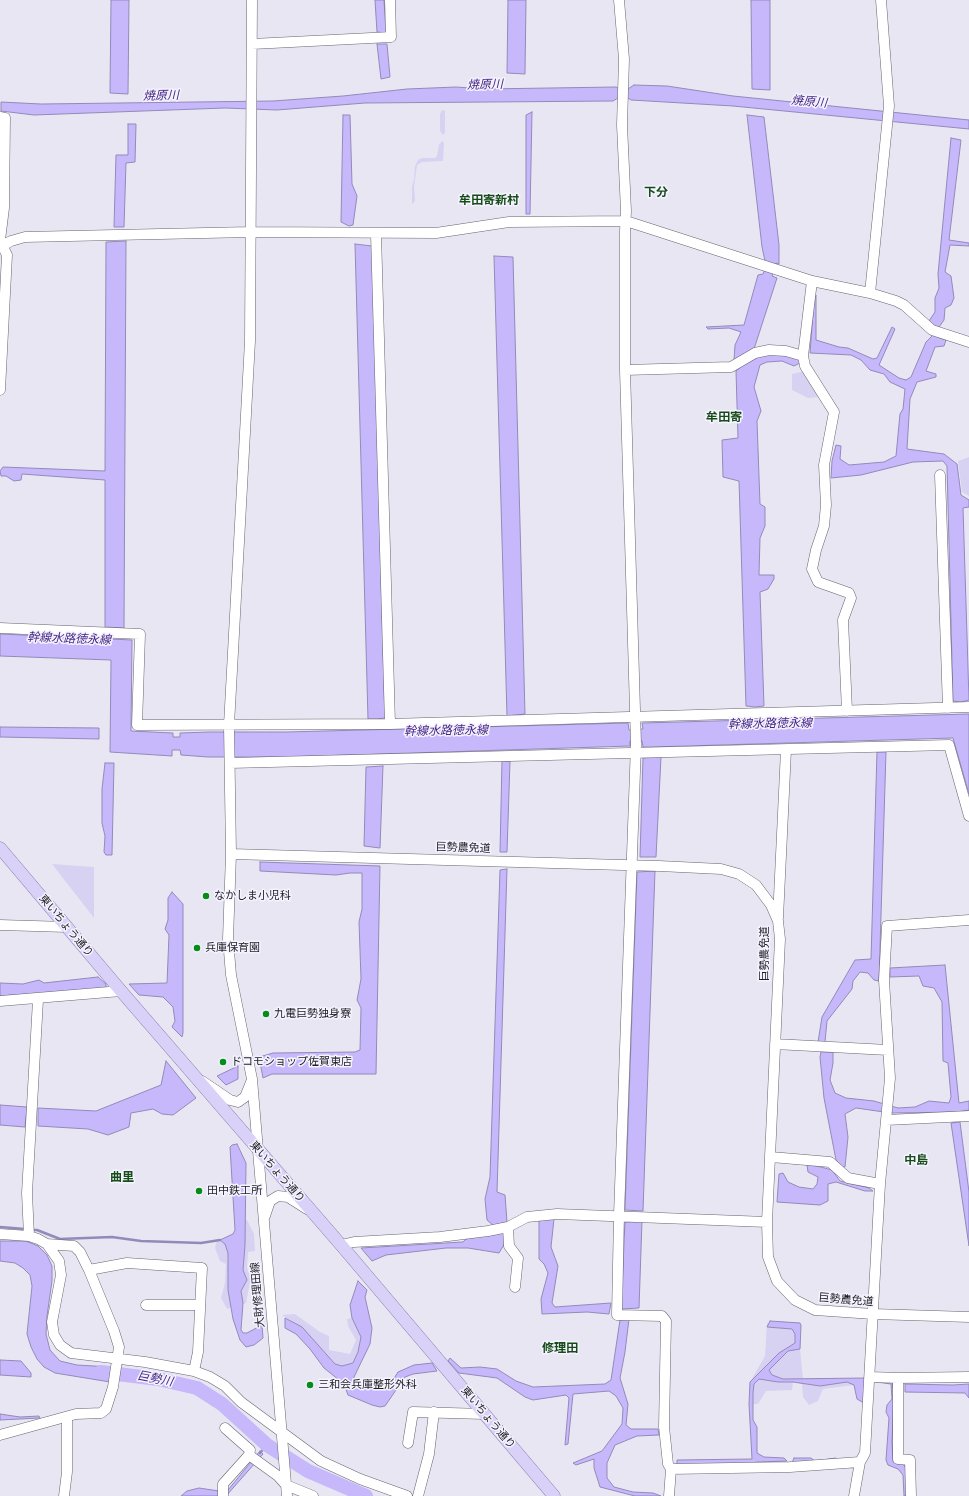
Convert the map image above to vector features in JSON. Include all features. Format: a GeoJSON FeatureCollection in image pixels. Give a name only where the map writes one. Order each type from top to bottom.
{"type":"FeatureCollection","features":[{"type":"Feature","properties":{"kind":"main road","name":"東いちょう通り"},"geometry":{"type":"LineString","coordinates":[[0,848],[192,1074],[341,1244],[554,1496]]}},
{"type":"Feature","properties":{"kind":"street","name":"大財修理田線"},"geometry":{"type":"LineString","coordinates":[[252,0],[250,341],[229,725],[231,854],[228,939],[231,975],[252,1079],[286,1481]]}},
{"type":"Feature","properties":{"kind":"street"},"geometry":{"type":"LineString","coordinates":[[252,44],[391,37],[390,0]]}},
{"type":"Feature","properties":{"kind":"street"},"geometry":{"type":"LineString","coordinates":[[619,0],[624,59],[622,125],[625,167],[626,221],[625,370],[636,748],[619,1215],[617,1315],[662,1316],[666,1321],[664,1427],[668,1464],[671,1469],[669,1496]]}},
{"type":"Feature","properties":{"kind":"street"},"geometry":{"type":"LineString","coordinates":[[870,293],[889,106],[881,0]]}},
{"type":"Feature","properties":{"kind":"street"},"geometry":{"type":"LineString","coordinates":[[0,117],[5,118],[5,125],[4,208],[0,244]]}},
{"type":"Feature","properties":{"kind":"street"},"geometry":{"type":"LineString","coordinates":[[0,244],[25,237],[250,232],[376,234],[436,233],[509,222],[626,221],[812,281],[870,293],[904,305],[936,331],[969,342]]}},
{"type":"Feature","properties":{"kind":"street"},"geometry":{"type":"LineString","coordinates":[[376,234],[390,724]]}},
{"type":"Feature","properties":{"kind":"street"},"geometry":{"type":"LineString","coordinates":[[0,244],[6,249],[8,255],[0,390]]}},
{"type":"Feature","properties":{"kind":"street"},"geometry":{"type":"LineString","coordinates":[[812,281],[803,356],[805,366],[834,412],[824,465],[826,505],[824,526],[816,550],[812,570],[818,582],[849,593],[851,598],[843,620],[847,711]]}},
{"type":"Feature","properties":{"kind":"street"},"geometry":{"type":"LineString","coordinates":[[625,370],[731,367],[755,353],[769,350],[786,351],[803,356]]}},
{"type":"Feature","properties":{"kind":"street"},"geometry":{"type":"LineString","coordinates":[[940,475],[948,708]]}},
{"type":"Feature","properties":{"kind":"street"},"geometry":{"type":"LineString","coordinates":[[0,628],[140,634],[137,725],[635,722],[847,711],[969,707]]}},
{"type":"Feature","properties":{"kind":"street"},"geometry":{"type":"LineString","coordinates":[[230,763],[456,759],[636,748],[786,750],[949,745],[969,816]]}},
{"type":"Feature","properties":{"kind":"street"},"geometry":{"type":"LineString","coordinates":[[778,921],[786,750]]}},
{"type":"Feature","properties":{"kind":"street","name":"巨勢農免道"},"geometry":{"type":"LineString","coordinates":[[231,854],[632,865],[721,869],[739,874],[756,885],[771,905],[778,921],[780,939],[767,1222],[768,1257],[777,1281],[795,1300],[815,1310],[873,1314],[969,1317]]}},
{"type":"Feature","properties":{"kind":"street"},"geometry":{"type":"LineString","coordinates":[[854,1496],[860,1462],[866,1453],[880,1184],[890,1078],[884,980],[887,926],[969,920]]}},
{"type":"Feature","properties":{"kind":"street"},"geometry":{"type":"LineString","coordinates":[[0,925],[67,927]]}},
{"type":"Feature","properties":{"kind":"street"},"geometry":{"type":"LineString","coordinates":[[0,1001],[38,1000],[121,991]]}},
{"type":"Feature","properties":{"kind":"street"},"geometry":{"type":"LineString","coordinates":[[29,1232],[27,1193],[38,1000]]}},
{"type":"Feature","properties":{"kind":"street"},"geometry":{"type":"LineString","coordinates":[[775,1044],[888,1050]]}},
{"type":"Feature","properties":{"kind":"street"},"geometry":{"type":"LineString","coordinates":[[192,1074],[230,1100],[238,1102],[245,1097],[252,1079]]}},
{"type":"Feature","properties":{"kind":"street"},"geometry":{"type":"LineString","coordinates":[[886,1117],[969,1116]]}},
{"type":"Feature","properties":{"kind":"street"},"geometry":{"type":"LineString","coordinates":[[771,1157],[830,1162],[848,1178],[880,1184]]}},
{"type":"Feature","properties":{"kind":"street"},"geometry":{"type":"LineString","coordinates":[[263,1220],[270,1201],[278,1196],[288,1197],[312,1212]]}},
{"type":"Feature","properties":{"kind":"street"},"geometry":{"type":"LineString","coordinates":[[341,1244],[440,1237],[508,1227],[527,1217],[557,1214],[619,1215],[767,1222]]}},
{"type":"Feature","properties":{"kind":"street"},"geometry":{"type":"LineString","coordinates":[[508,1227],[509,1246],[518,1258],[514,1287]]}},
{"type":"Feature","properties":{"kind":"street"},"geometry":{"type":"LineString","coordinates":[[0,1234],[29,1232],[47,1244],[59,1261],[61,1275],[52,1322],[54,1335],[60,1345],[72,1353],[194,1371],[210,1377],[225,1386],[241,1402],[282,1436],[321,1461],[360,1479],[407,1496]]}},
{"type":"Feature","properties":{"kind":"street"},"geometry":{"type":"LineString","coordinates":[[0,1435],[76,1414],[101,1414],[106,1409],[113,1387],[119,1347],[89,1270],[80,1252],[74,1246],[47,1244]]}},
{"type":"Feature","properties":{"kind":"street"},"geometry":{"type":"LineString","coordinates":[[89,1270],[127,1263],[202,1268],[198,1352],[194,1371]]}},
{"type":"Feature","properties":{"kind":"street"},"geometry":{"type":"LineString","coordinates":[[146,1305],[200,1305]]}},
{"type":"Feature","properties":{"kind":"street"},"geometry":{"type":"LineString","coordinates":[[871,1377],[969,1378]]}},
{"type":"Feature","properties":{"kind":"street"},"geometry":{"type":"LineString","coordinates":[[898,1378],[898,1459],[910,1460],[911,1496]]}},
{"type":"Feature","properties":{"kind":"street"},"geometry":{"type":"LineString","coordinates":[[408,1443],[413,1412],[485,1414]]}},
{"type":"Feature","properties":{"kind":"street"},"geometry":{"type":"LineString","coordinates":[[418,1496],[429,1454],[434,1412]]}},
{"type":"Feature","properties":{"kind":"street"},"geometry":{"type":"LineString","coordinates":[[64,1496],[67,1472],[67,1417]]}},
{"type":"Feature","properties":{"kind":"street"},"geometry":{"type":"LineString","coordinates":[[225,1428],[250,1450],[253,1458],[278,1476],[313,1496]]}},
{"type":"Feature","properties":{"kind":"street"},"geometry":{"type":"LineString","coordinates":[[223,1494],[222,1484],[253,1458]]}},
{"type":"Feature","properties":{"kind":"street"},"geometry":{"type":"LineString","coordinates":[[671,1469],[790,1467],[860,1462]]}},
{"type":"Feature","properties":{"kind":"street"},"geometry":{"type":"LineString","coordinates":[[286,1481],[287,1496]]}},
{"type":"Feature","properties":{"kind":"shaded area"},"geometry":{"type":"Polygon","coordinates":[[[442,110],[445,111],[445,133],[443,135],[440,131],[440,114],[442,110]]]}},
{"type":"Feature","properties":{"kind":"shaded area"},"geometry":{"type":"Polygon","coordinates":[[[442,141],[444,143],[443,161],[422,162],[417,165],[414,187],[415,201],[412,204],[412,186],[415,166],[418,160],[422,158],[435,158],[437,156],[439,145],[442,141]]]}},
{"type":"Feature","properties":{"kind":"shaded area"},"geometry":{"type":"Polygon","coordinates":[[[805,371],[821,397],[808,398],[792,390],[792,374],[805,371]]]}},
{"type":"Feature","properties":{"kind":"shaded area"},"geometry":{"type":"Polygon","coordinates":[[[969,457],[969,496],[962,492],[958,461],[969,457]]]}},
{"type":"Feature","properties":{"kind":"shaded area"},"geometry":{"type":"Polygon","coordinates":[[[52,864],[94,867],[94,918],[52,864]]]}},
{"type":"Feature","properties":{"kind":"shaded area"},"geometry":{"type":"Polygon","coordinates":[[[247,1220],[254,1234],[255,1251],[248,1252],[247,1268],[251,1277],[246,1303],[227,1309],[221,1298],[225,1283],[226,1264],[220,1261],[215,1248],[217,1240],[230,1240],[238,1234],[239,1221],[247,1220]]]}},
{"type":"Feature","properties":{"kind":"shaded area"},"geometry":{"type":"Polygon","coordinates":[[[295,1314],[320,1332],[329,1336],[329,1350],[350,1354],[356,1340],[348,1326],[347,1319],[352,1318],[361,1337],[358,1352],[353,1363],[342,1366],[335,1364],[302,1328],[282,1315],[295,1314]]]}},
{"type":"Feature","properties":{"kind":"shaded area"},"geometry":{"type":"Polygon","coordinates":[[[767,1323],[801,1325],[800,1349],[803,1379],[855,1378],[854,1385],[823,1389],[818,1401],[809,1405],[803,1397],[802,1384],[793,1382],[792,1390],[766,1391],[758,1404],[749,1404],[750,1382],[765,1356],[767,1323]]]}},
{"type":"Feature","properties":{"kind":"water"},"geometry":{"type":"Polygon","coordinates":[[[111,0],[129,0],[128,94],[110,93],[111,0]]]}},
{"type":"Feature","properties":{"kind":"water"},"geometry":{"type":"Polygon","coordinates":[[[375,0],[384,0],[386,33],[377,32],[375,0]]]}},
{"type":"Feature","properties":{"kind":"water"},"geometry":{"type":"Polygon","coordinates":[[[508,0],[526,0],[525,74],[507,73],[508,0]]]}},
{"type":"Feature","properties":{"kind":"water"},"geometry":{"type":"Polygon","coordinates":[[[751,0],[770,0],[770,90],[752,89],[751,0]]]}},
{"type":"Feature","properties":{"kind":"water"},"geometry":{"type":"Polygon","coordinates":[[[377,44],[387,44],[390,77],[381,79],[377,44]]]}},
{"type":"Feature","properties":{"kind":"water"},"geometry":{"type":"Polygon","coordinates":[[[634,85],[667,86],[733,96],[969,120],[969,129],[733,106],[631,100],[628,98],[618,98],[613,101],[365,103],[277,110],[225,108],[34,115],[1,111],[1,102],[41,104],[273,101],[343,96],[407,89],[456,87],[484,89],[616,87],[620,89],[628,89],[634,85]]]}},
{"type":"Feature","properties":{"kind":"water"},"geometry":{"type":"Polygon","coordinates":[[[532,112],[530,214],[526,214],[526,115],[532,112]]]}},
{"type":"Feature","properties":{"kind":"water"},"geometry":{"type":"Polygon","coordinates":[[[343,115],[350,115],[352,184],[357,196],[353,225],[349,226],[341,222],[343,115]]]}},
{"type":"Feature","properties":{"kind":"water"},"geometry":{"type":"Polygon","coordinates":[[[747,115],[764,117],[779,245],[779,264],[776,263],[772,276],[777,278],[754,349],[747,363],[764,354],[780,353],[800,359],[800,363],[794,366],[782,361],[767,362],[760,365],[754,387],[761,411],[757,421],[760,504],[765,507],[765,526],[760,538],[759,575],[774,575],[774,579],[768,589],[760,592],[764,706],[755,707],[746,706],[739,481],[723,477],[722,440],[738,438],[736,371],[743,365],[734,360],[735,345],[741,332],[729,328],[708,329],[706,327],[744,325],[758,275],[763,274],[768,262],[765,261],[762,247],[747,115]]]}},
{"type":"Feature","properties":{"kind":"water"},"geometry":{"type":"Polygon","coordinates":[[[128,124],[136,124],[135,162],[126,163],[124,227],[114,227],[116,155],[128,155],[128,124]]]}},
{"type":"Feature","properties":{"kind":"water"},"geometry":{"type":"Polygon","coordinates":[[[951,138],[961,140],[949,240],[969,243],[969,246],[950,245],[945,272],[951,276],[954,298],[951,305],[945,308],[944,320],[939,327],[937,337],[946,340],[944,346],[935,347],[926,371],[936,374],[936,377],[917,382],[910,399],[907,449],[944,454],[957,464],[961,495],[969,500],[969,507],[963,508],[969,700],[961,702],[953,701],[947,466],[943,461],[913,462],[861,475],[831,478],[832,461],[836,445],[841,446],[840,459],[849,465],[884,462],[896,456],[900,414],[903,409],[905,389],[890,382],[884,374],[870,370],[861,360],[851,355],[810,353],[814,299],[816,295],[816,340],[839,347],[848,348],[873,359],[877,358],[892,327],[895,329],[879,365],[899,378],[906,380],[911,377],[926,342],[932,336],[935,326],[929,321],[935,312],[935,298],[939,288],[938,274],[951,138]]]}},
{"type":"Feature","properties":{"kind":"water"},"geometry":{"type":"Polygon","coordinates":[[[126,241],[124,628],[105,627],[105,480],[22,474],[21,480],[14,481],[6,476],[1,476],[0,471],[3,467],[105,471],[106,242],[126,241]]]}},
{"type":"Feature","properties":{"kind":"water"},"geometry":{"type":"Polygon","coordinates":[[[355,244],[372,246],[385,718],[376,719],[368,719],[355,244]]]}},
{"type":"Feature","properties":{"kind":"water"},"geometry":{"type":"Polygon","coordinates":[[[494,256],[513,257],[525,714],[507,716],[494,256]]]}},
{"type":"Feature","properties":{"kind":"water","name":"幹線水路徳永線"},"geometry":{"type":"Polygon","coordinates":[[[0,634],[132,640],[131,731],[173,733],[173,737],[180,737],[180,733],[209,732],[287,732],[628,723],[629,730],[643,729],[642,723],[969,714],[969,794],[953,738],[653,747],[643,747],[642,741],[630,741],[630,746],[286,757],[208,757],[181,755],[180,750],[172,750],[172,756],[110,752],[111,660],[0,656],[0,634]]]}},
{"type":"Feature","properties":{"kind":"water"},"geometry":{"type":"Polygon","coordinates":[[[0,727],[99,728],[99,739],[0,737],[0,727]]]}},
{"type":"Feature","properties":{"kind":"water"},"geometry":{"type":"Polygon","coordinates":[[[877,752],[886,752],[879,981],[874,980],[868,973],[860,972],[853,981],[852,989],[827,1021],[825,1042],[818,1042],[822,1017],[855,960],[871,959],[877,752]]]}},
{"type":"Feature","properties":{"kind":"water"},"geometry":{"type":"Polygon","coordinates":[[[661,757],[656,857],[640,857],[643,758],[661,757]]]}},
{"type":"Feature","properties":{"kind":"water"},"geometry":{"type":"Polygon","coordinates":[[[502,761],[510,761],[507,852],[500,852],[502,761]]]}},
{"type":"Feature","properties":{"kind":"water"},"geometry":{"type":"Polygon","coordinates":[[[105,763],[114,763],[112,855],[106,855],[104,852],[105,836],[102,823],[102,789],[105,763]]]}},
{"type":"Feature","properties":{"kind":"water"},"geometry":{"type":"Polygon","coordinates":[[[383,766],[380,848],[364,846],[366,767],[383,766]]]}},
{"type":"Feature","properties":{"kind":"water"},"geometry":{"type":"Polygon","coordinates":[[[260,862],[380,866],[376,1074],[272,1074],[263,1078],[259,1057],[273,1053],[355,1052],[360,1050],[361,1008],[357,1000],[361,979],[359,922],[362,909],[362,873],[336,875],[260,871],[260,862]]]}},
{"type":"Feature","properties":{"kind":"water"},"geometry":{"type":"Polygon","coordinates":[[[507,869],[497,1192],[505,1195],[507,1222],[494,1226],[487,1220],[485,1199],[490,1177],[500,870],[507,869]]]}},
{"type":"Feature","properties":{"kind":"water"},"geometry":{"type":"Polygon","coordinates":[[[655,871],[643,1211],[625,1210],[637,872],[655,871]]]}},
{"type":"Feature","properties":{"kind":"water"},"geometry":{"type":"Polygon","coordinates":[[[172,892],[183,904],[182,1037],[172,1027],[175,1021],[173,1007],[163,997],[139,995],[129,984],[167,983],[169,935],[165,929],[168,920],[168,898],[172,892]]]}},
{"type":"Feature","properties":{"kind":"water"},"geometry":{"type":"Polygon","coordinates":[[[945,965],[959,1103],[969,1101],[969,1110],[958,1112],[891,1113],[856,1108],[845,1114],[848,1137],[845,1167],[842,1167],[836,1160],[824,1098],[820,1057],[821,1052],[833,1052],[830,1080],[835,1093],[846,1098],[874,1101],[898,1108],[915,1107],[929,1101],[949,1103],[951,1097],[948,1063],[943,1061],[942,1002],[934,988],[923,986],[919,976],[890,977],[890,968],[945,965]]]}},
{"type":"Feature","properties":{"kind":"water"},"geometry":{"type":"Polygon","coordinates":[[[98,977],[106,984],[106,989],[0,996],[0,983],[23,984],[39,980],[44,983],[98,977]]]}},
{"type":"Feature","properties":{"kind":"water"},"geometry":{"type":"Polygon","coordinates":[[[166,1061],[196,1098],[173,1115],[162,1114],[153,1109],[131,1113],[129,1127],[108,1135],[88,1129],[38,1126],[38,1108],[96,1111],[161,1085],[166,1061]]]}},
{"type":"Feature","properties":{"kind":"water"},"geometry":{"type":"Polygon","coordinates":[[[238,1066],[238,1079],[226,1085],[217,1076],[238,1066]]]}},
{"type":"Feature","properties":{"kind":"water"},"geometry":{"type":"Polygon","coordinates":[[[0,1105],[27,1107],[25,1127],[0,1125],[0,1105]]]}},
{"type":"Feature","properties":{"kind":"water"},"geometry":{"type":"Polygon","coordinates":[[[960,1122],[969,1192],[969,1246],[951,1123],[960,1122]]]}},
{"type":"Feature","properties":{"kind":"water"},"geometry":{"type":"Polygon","coordinates":[[[237,1144],[246,1163],[245,1245],[243,1270],[247,1280],[241,1291],[243,1303],[241,1330],[243,1333],[247,1333],[262,1325],[263,1338],[254,1345],[246,1347],[240,1340],[233,1319],[228,1290],[228,1253],[225,1244],[220,1240],[233,1234],[235,1230],[230,1147],[237,1144]]]}},
{"type":"Feature","properties":{"kind":"water"},"geometry":{"type":"Polygon","coordinates":[[[807,1165],[832,1170],[840,1181],[869,1188],[873,1191],[865,1191],[836,1182],[828,1184],[828,1201],[820,1205],[777,1202],[779,1174],[783,1173],[788,1182],[799,1187],[813,1189],[817,1184],[818,1177],[808,1172],[807,1165]]]}},
{"type":"Feature","properties":{"kind":"water"},"geometry":{"type":"Polygon","coordinates":[[[554,1219],[551,1247],[558,1266],[552,1303],[555,1307],[611,1303],[609,1314],[587,1312],[542,1314],[541,1299],[548,1273],[544,1264],[539,1259],[539,1220],[554,1219]]]}},
{"type":"Feature","properties":{"kind":"water"},"geometry":{"type":"Polygon","coordinates":[[[642,1221],[639,1308],[621,1309],[625,1222],[642,1221]]]}},
{"type":"Feature","properties":{"kind":"water"},"geometry":{"type":"Polygon","coordinates":[[[503,1232],[505,1243],[499,1253],[468,1248],[446,1248],[386,1255],[372,1261],[361,1248],[463,1242],[466,1239],[503,1232]]]}},
{"type":"Feature","properties":{"kind":"water"},"geometry":{"type":"Polygon","coordinates":[[[0,1241],[26,1241],[38,1246],[47,1255],[52,1266],[52,1281],[46,1334],[50,1350],[60,1361],[77,1365],[111,1367],[110,1382],[55,1373],[44,1367],[37,1359],[27,1334],[32,1286],[30,1275],[15,1263],[0,1261],[0,1241]]]}},
{"type":"Feature","properties":{"kind":"water"},"geometry":{"type":"Polygon","coordinates":[[[358,1281],[367,1290],[365,1297],[372,1328],[370,1344],[354,1377],[354,1381],[360,1386],[373,1389],[382,1388],[393,1380],[398,1372],[414,1365],[432,1363],[437,1371],[413,1374],[405,1377],[385,1406],[380,1407],[348,1395],[344,1384],[324,1368],[310,1349],[296,1334],[285,1328],[285,1318],[302,1327],[335,1364],[342,1366],[353,1363],[358,1352],[361,1337],[352,1318],[350,1305],[358,1281]]]}},
{"type":"Feature","properties":{"kind":"water"},"geometry":{"type":"Polygon","coordinates":[[[629,1319],[620,1378],[628,1404],[626,1425],[631,1429],[658,1429],[659,1435],[637,1436],[615,1445],[607,1463],[607,1478],[614,1487],[633,1492],[653,1493],[661,1496],[635,1496],[600,1487],[594,1468],[594,1459],[576,1465],[573,1463],[602,1451],[622,1424],[623,1408],[616,1396],[609,1391],[573,1394],[568,1444],[565,1445],[569,1398],[566,1395],[533,1400],[525,1397],[497,1378],[459,1373],[448,1361],[450,1358],[461,1368],[480,1367],[497,1369],[516,1381],[533,1387],[605,1384],[611,1380],[620,1320],[629,1319]]]}},
{"type":"Feature","properties":{"kind":"water"},"geometry":{"type":"Polygon","coordinates":[[[770,1321],[800,1323],[801,1325],[800,1349],[788,1351],[769,1370],[772,1375],[783,1379],[866,1378],[864,1403],[857,1399],[854,1385],[847,1382],[820,1386],[759,1379],[754,1384],[753,1393],[753,1420],[757,1427],[757,1453],[764,1457],[784,1458],[787,1461],[757,1462],[744,1465],[677,1465],[677,1460],[752,1459],[749,1404],[750,1382],[779,1353],[795,1343],[795,1334],[792,1329],[767,1327],[770,1321]]]}},
{"type":"Feature","properties":{"kind":"water"},"geometry":{"type":"Polygon","coordinates":[[[0,1360],[21,1361],[31,1373],[31,1377],[0,1375],[0,1360]]]}},
{"type":"Feature","properties":{"kind":"water"},"geometry":{"type":"Polygon","coordinates":[[[876,1382],[892,1382],[894,1392],[892,1442],[893,1462],[904,1465],[906,1468],[908,1496],[904,1496],[903,1475],[898,1469],[888,1465],[886,1460],[889,1418],[886,1412],[887,1405],[892,1399],[891,1384],[876,1382]]]}},
{"type":"Feature","properties":{"kind":"water"},"geometry":{"type":"Polygon","coordinates":[[[905,1384],[969,1384],[969,1398],[965,1393],[905,1392],[905,1384]]]}},
{"type":"Feature","properties":{"kind":"water"},"geometry":{"type":"Polygon","coordinates":[[[0,1414],[20,1417],[39,1416],[40,1418],[0,1420],[0,1414]]]}},
{"type":"Feature","properties":{"kind":"water"},"geometry":{"type":"Polygon","coordinates":[[[260,1451],[263,1454],[226,1496],[181,1496],[187,1491],[199,1488],[219,1491],[220,1495],[228,1490],[260,1451]]]}},
{"type":"Feature","properties":{"kind":"water"},"geometry":{"type":"Polygon","coordinates":[[[794,1458],[811,1458],[815,1461],[836,1458],[835,1460],[792,1463],[794,1458]]]}},
{"type":"Feature","properties":{"kind":"waterway"},"geometry":{"type":"LineString","coordinates":[[0,1227],[25,1229]]}},
{"type":"Feature","properties":{"kind":"waterway"},"geometry":{"type":"LineString","coordinates":[[30,1230],[37,1230],[60,1239],[112,1237],[141,1241],[201,1243],[220,1240]]}},
{"type":"Feature","properties":{"kind":"waterway","name":"巨勢川"},"geometry":{"type":"LineString","coordinates":[[101,1372],[158,1379],[197,1388],[222,1404],[267,1445],[308,1471],[366,1496]]}},
{"type":"Feature","properties":{"kind":"waterway"},"geometry":{"type":"LineString","coordinates":[[260,1453],[267,1445]]}},
{"type":"Feature","properties":{"kind":"place","name":"なかしま小児科"},"geometry":{"type":"Point","coordinates":[206,896]}},
{"type":"Feature","properties":{"kind":"place","name":"兵庫保育園"},"geometry":{"type":"Point","coordinates":[197,948]}},
{"type":"Feature","properties":{"kind":"place","name":"九電巨勢独身寮"},"geometry":{"type":"Point","coordinates":[266,1014]}},
{"type":"Feature","properties":{"kind":"place","name":"ドコモショップ佐賀東店"},"geometry":{"type":"Point","coordinates":[223,1062]}},
{"type":"Feature","properties":{"kind":"place","name":"田中鉄工所"},"geometry":{"type":"Point","coordinates":[199,1191]}},
{"type":"Feature","properties":{"kind":"place","name":"三和会兵庫整形外科"},"geometry":{"type":"Point","coordinates":[310,1385]}},
{"type":"Feature","properties":{"kind":"district","name":"下分"},"geometry":{"type":"Point","coordinates":[656,193]}},
{"type":"Feature","properties":{"kind":"district","name":"牟田寄新村"},"geometry":{"type":"Point","coordinates":[489,201]}},
{"type":"Feature","properties":{"kind":"district","name":"牟田寄"},"geometry":{"type":"Point","coordinates":[724,418]}},
{"type":"Feature","properties":{"kind":"district","name":"中島"},"geometry":{"type":"Point","coordinates":[916,1161]}},
{"type":"Feature","properties":{"kind":"district","name":"曲里"},"geometry":{"type":"Point","coordinates":[122,1178]}},
{"type":"Feature","properties":{"kind":"district","name":"修理田"},"geometry":{"type":"Point","coordinates":[560,1349]}},
{"type":"Feature","properties":{"kind":"water label","name":"焼原川"},"geometry":{"type":"Point","coordinates":[485,85]}},
{"type":"Feature","properties":{"kind":"water label","name":"焼原川"},"geometry":{"type":"Point","coordinates":[161,96]}},
{"type":"Feature","properties":{"kind":"water label","name":"焼原川"},"geometry":{"type":"Point","coordinates":[809,102]}}]}
